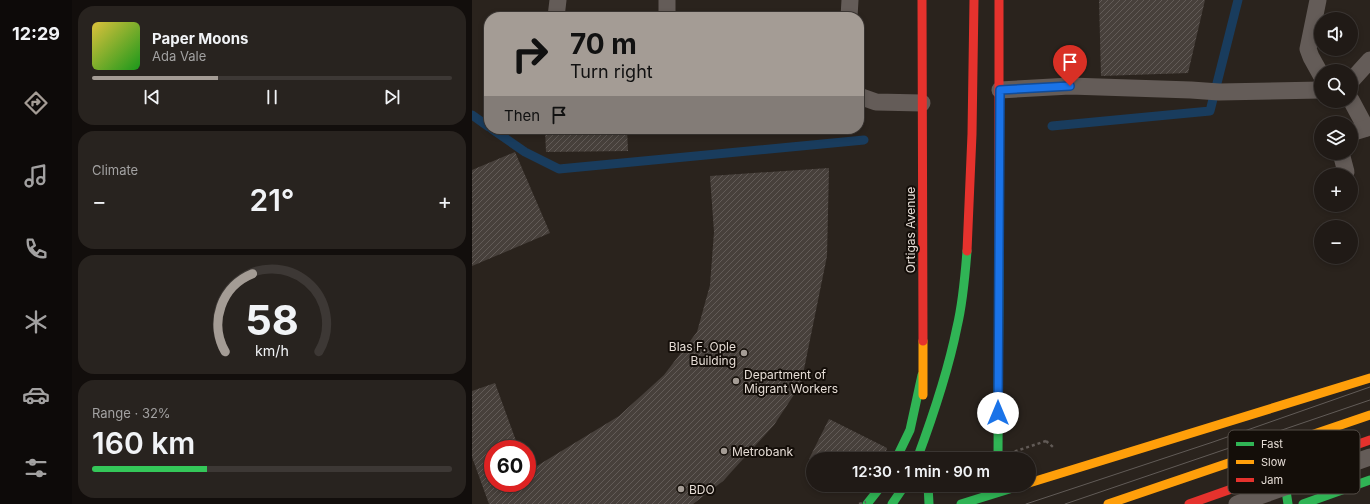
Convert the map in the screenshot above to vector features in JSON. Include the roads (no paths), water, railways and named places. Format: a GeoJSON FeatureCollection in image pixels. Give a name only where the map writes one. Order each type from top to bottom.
{"type":"FeatureCollection","features":[{"type":"Feature","properties":{"kind":"main road","name":"Ortigas Avenue"},"geometry":{"type":"LineString","coordinates":[[922,0],[922,375],[926,452]]}},
{"type":"Feature","properties":{"kind":"main road"},"geometry":{"type":"LineString","coordinates":[[920,452],[951,349],[965,282],[971,182],[974,0]]}},
{"type":"Feature","properties":{"kind":"main road"},"geometry":{"type":"LineString","coordinates":[[998,0],[1000,90],[998,452]]}},
{"type":"Feature","properties":{"kind":"main road"},"geometry":{"type":"LineString","coordinates":[[899,452],[910,430],[922,375]]}},
{"type":"Feature","properties":{"kind":"main road"},"geometry":{"type":"LineString","coordinates":[[1036,481],[1370,378]]}},
{"type":"Feature","properties":{"kind":"main road"},"geometry":{"type":"LineString","coordinates":[[1327,430],[1370,415]]}},
{"type":"Feature","properties":{"kind":"main road"},"geometry":{"type":"LineString","coordinates":[[1360,444],[1370,440]]}},
{"type":"Feature","properties":{"kind":"main road"},"geometry":{"type":"LineString","coordinates":[[1108,504],[1228,464]]}},
{"type":"Feature","properties":{"kind":"main road"},"geometry":{"type":"LineString","coordinates":[[1360,484],[1370,480]]}},
{"type":"Feature","properties":{"kind":"main road"},"geometry":{"type":"LineString","coordinates":[[1189,504],[1228,490]]}},
{"type":"Feature","properties":{"kind":"main road"},"geometry":{"type":"LineString","coordinates":[[867,504],[876,492]]}},
{"type":"Feature","properties":{"kind":"main road"},"geometry":{"type":"LineString","coordinates":[[892,504],[900,492]]}},
{"type":"Feature","properties":{"kind":"main road"},"geometry":{"type":"LineString","coordinates":[[928,492],[929,504]]}},
{"type":"Feature","properties":{"kind":"main road"},"geometry":{"type":"LineString","coordinates":[[961,504],[990,492]]}},
{"type":"Feature","properties":{"kind":"main road"},"geometry":{"type":"LineString","coordinates":[[997,492],[998,504]]}},
{"type":"Feature","properties":{"kind":"main road"},"geometry":{"type":"LineString","coordinates":[[1286,494],[1288,504]]}},
{"type":"Feature","properties":{"kind":"main road"},"geometry":{"type":"LineString","coordinates":[[1303,504],[1331,494]]}},
{"type":"Feature","properties":{"kind":"lane"},"geometry":{"type":"LineString","coordinates":[[557,12],[558,0]]}},
{"type":"Feature","properties":{"kind":"lane"},"geometry":{"type":"LineString","coordinates":[[667,0],[667,12]]}},
{"type":"Feature","properties":{"kind":"lane"},"geometry":{"type":"LineString","coordinates":[[850,0],[850,12]]}},
{"type":"Feature","properties":{"kind":"lane"},"geometry":{"type":"LineString","coordinates":[[1315,64],[1308,49],[1318,0]]}},
{"type":"Feature","properties":{"kind":"lane"},"geometry":{"type":"LineString","coordinates":[[1358,73],[1370,60]]}},
{"type":"Feature","properties":{"kind":"lane"},"geometry":{"type":"LineString","coordinates":[[1000,90],[1070,86],[1219,92],[1314,90]]}},
{"type":"Feature","properties":{"kind":"lane"},"geometry":{"type":"LineString","coordinates":[[864,98],[876,102],[922,103]]}},
{"type":"Feature","properties":{"kind":"lane"},"geometry":{"type":"LineString","coordinates":[[1354,108],[1362,129]]}},
{"type":"Feature","properties":{"kind":"lane"},"geometry":{"type":"LineString","coordinates":[[1360,461],[1370,458]]}},
{"type":"Feature","properties":{"kind":"lane"},"geometry":{"type":"LineString","coordinates":[[1237,504],[1266,494]]}},
{"type":"Feature","properties":{"kind":"waterway"},"geometry":{"type":"LineString","coordinates":[[1052,126],[1210,111],[1238,0]]}},
{"type":"Feature","properties":{"kind":"waterway"},"geometry":{"type":"LineString","coordinates":[[472,115],[484,123]]}},
{"type":"Feature","properties":{"kind":"waterway"},"geometry":{"type":"LineString","coordinates":[[499,134],[525,152],[559,169],[864,140]]}},
{"type":"Feature","properties":{"kind":"tram line"},"geometry":{"type":"LineString","coordinates":[[1247,430],[1370,387]]}},
{"type":"Feature","properties":{"kind":"tram line"},"geometry":{"type":"LineString","coordinates":[[1282,430],[1370,400]]}},
{"type":"Feature","properties":{"kind":"tram line"},"geometry":{"type":"LineString","coordinates":[[1026,504],[1228,437]]}},
{"type":"Feature","properties":{"kind":"tram line"},"geometry":{"type":"LineString","coordinates":[[1065,504],[1228,448]]}},
{"type":"Feature","properties":{"kind":"place","name":"Blas F. Ople Building"},"geometry":{"type":"Point","coordinates":[744,353]}},
{"type":"Feature","properties":{"kind":"place","name":"Department of Migrant Workers"},"geometry":{"type":"Point","coordinates":[736,381]}},
{"type":"Feature","properties":{"kind":"place","name":"Metrobank"},"geometry":{"type":"Point","coordinates":[724,451]}},
{"type":"Feature","properties":{"kind":"place","name":"BDO"},"geometry":{"type":"Point","coordinates":[681,489]}}]}
